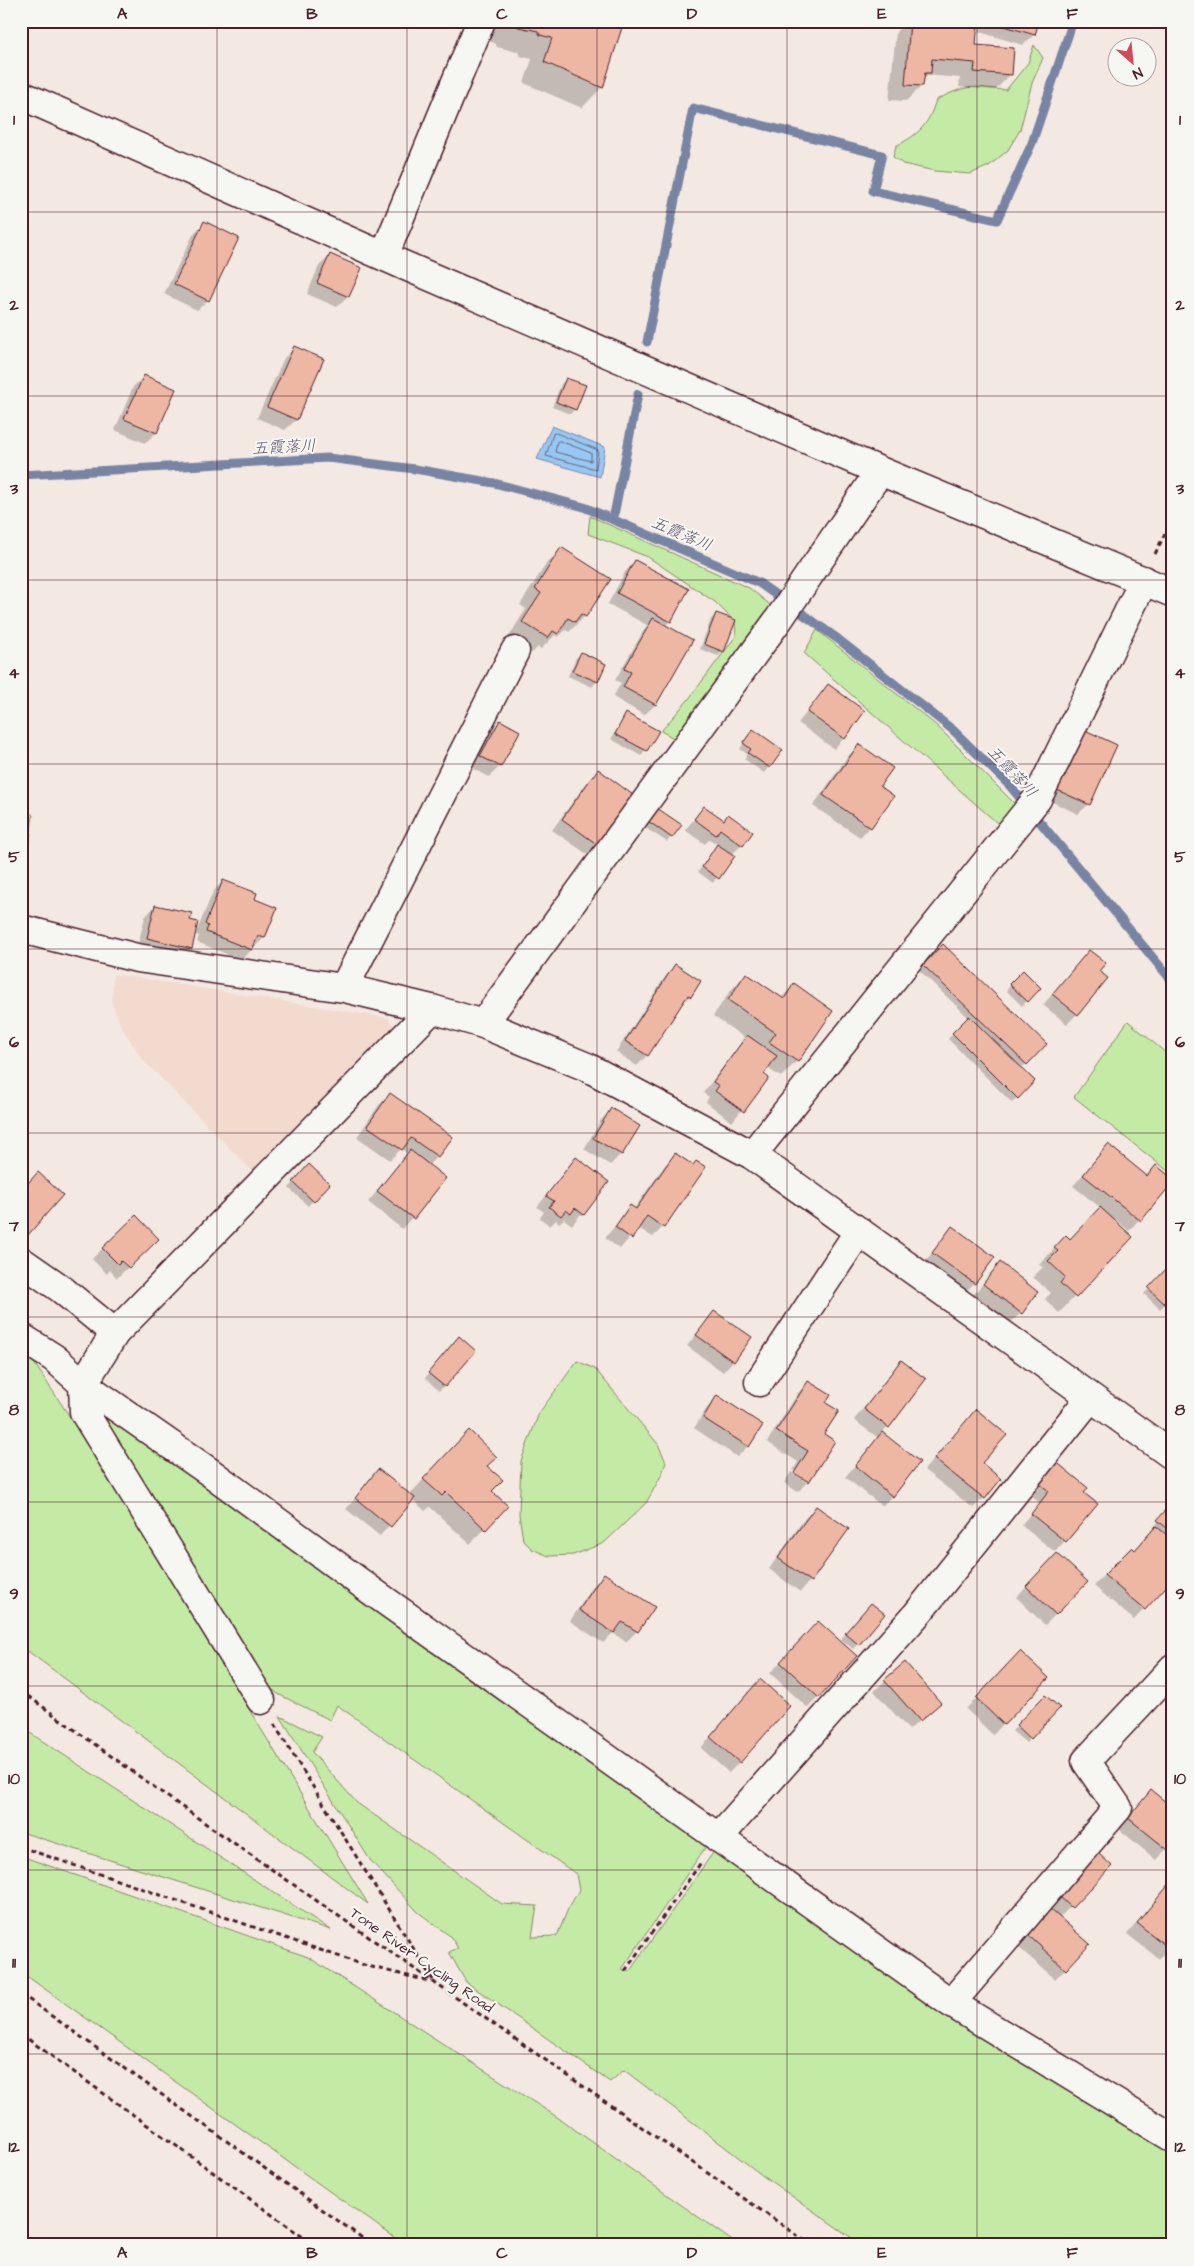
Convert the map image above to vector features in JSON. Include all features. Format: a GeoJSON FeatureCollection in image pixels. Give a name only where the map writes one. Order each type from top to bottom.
{"type":"FeatureCollection","features":[{"type":"Feature","properties":{"kind":"street"},"geometry":{"type":"LineString","coordinates":[[384,256],[481,21]]}},
{"type":"Feature","properties":{"kind":"street"},"geometry":{"type":"LineString","coordinates":[[21,95],[384,256],[880,471],[1173,592]]}},
{"type":"Feature","properties":{"kind":"street"},"geometry":{"type":"LineString","coordinates":[[483,1024],[779,619],[880,471]]}},
{"type":"Feature","properties":{"kind":"street"},"geometry":{"type":"LineString","coordinates":[[752,1155],[1031,808],[1144,580]]}},
{"type":"Feature","properties":{"kind":"street"},"geometry":{"type":"LineString","coordinates":[[344,988],[515,651]]}},
{"type":"Feature","properties":{"kind":"street"},"geometry":{"type":"LineString","coordinates":[[21,929],[137,958],[344,988],[432,1009],[483,1024],[587,1067],[752,1155],[1173,1456]]}},
{"type":"Feature","properties":{"kind":"street"},"geometry":{"type":"LineString","coordinates":[[261,1700],[84,1412],[83,1384],[115,1334],[432,1009]]}},
{"type":"Feature","properties":{"kind":"street"},"geometry":{"type":"LineString","coordinates":[[759,1382],[859,1231]]}},
{"type":"Feature","properties":{"kind":"street"},"geometry":{"type":"LineString","coordinates":[[21,1261],[60,1288],[115,1334]]}},
{"type":"Feature","properties":{"kind":"street"},"geometry":{"type":"LineString","coordinates":[[21,1337],[54,1358],[83,1384],[212,1473],[373,1592],[951,2003],[1173,2138]]}},
{"type":"Feature","properties":{"kind":"street"},"geometry":{"type":"LineString","coordinates":[[718,1838],[917,1614],[1090,1398]]}},
{"type":"Feature","properties":{"kind":"street"},"geometry":{"type":"LineString","coordinates":[[951,2003],[1118,1808],[1086,1761],[1173,1668]]}},
{"type":"Feature","properties":{"kind":"path"},"geometry":{"type":"LineString","coordinates":[[1144,580],[1173,517]]}},
{"type":"Feature","properties":{"kind":"path","name":"Tone River Cycling Road"},"geometry":{"type":"LineString","coordinates":[[21,1691],[811,2245]]}},
{"type":"Feature","properties":{"kind":"path"},"geometry":{"type":"LineString","coordinates":[[261,1700],[435,1983]]}},
{"type":"Feature","properties":{"kind":"path"},"geometry":{"type":"LineString","coordinates":[[626,1971],[718,1838]]}},
{"type":"Feature","properties":{"kind":"path"},"geometry":{"type":"LineString","coordinates":[[21,1847],[364,1966],[435,1983]]}},
{"type":"Feature","properties":{"kind":"path"},"geometry":{"type":"LineString","coordinates":[[21,1994],[372,2245]]}},
{"type":"Feature","properties":{"kind":"path"},"geometry":{"type":"LineString","coordinates":[[21,2034],[314,2245]]}},
{"type":"Feature","properties":{"kind":"shaded area"},"geometry":{"type":"Polygon","coordinates":[[[113,974],[388,1018],[397,1031],[254,1173],[142,1059],[121,1026],[112,1004],[113,974]]]}},
{"type":"Feature","properties":{"kind":"green space"},"geometry":{"type":"Polygon","coordinates":[[[1034,45],[1043,58],[1032,83],[1020,130],[1008,150],[989,166],[970,174],[935,171],[903,164],[893,157],[896,146],[917,133],[926,123],[936,100],[956,91],[977,87],[1006,90],[1028,63],[1034,45]]]}},
{"type":"Feature","properties":{"kind":"green space"},"geometry":{"type":"Polygon","coordinates":[[[590,516],[749,588],[773,607],[677,740],[661,731],[688,700],[736,636],[735,622],[715,602],[648,557],[588,534],[590,516]]]}},
{"type":"Feature","properties":{"kind":"green space"},"geometry":{"type":"Polygon","coordinates":[[[817,630],[937,726],[1020,809],[1004,829],[804,653],[817,630]]]}},
{"type":"Feature","properties":{"kind":"green space"},"geometry":{"type":"Polygon","coordinates":[[[21,807],[33,815],[30,840],[21,855],[21,807]]]}},
{"type":"Feature","properties":{"kind":"green space"},"geometry":{"type":"Polygon","coordinates":[[[1128,1021],[1173,1059],[1173,1175],[1074,1097],[1128,1021]]]}},
{"type":"Feature","properties":{"kind":"green space"},"geometry":{"type":"Polygon","coordinates":[[[21,1355],[34,1363],[74,1423],[368,1904],[21,1646],[21,1355]]]}},
{"type":"Feature","properties":{"kind":"green space"},"geometry":{"type":"Polygon","coordinates":[[[577,1361],[595,1369],[658,1444],[666,1462],[662,1474],[646,1503],[604,1543],[573,1555],[549,1556],[532,1549],[523,1540],[519,1514],[521,1461],[539,1413],[577,1361]]]}},
{"type":"Feature","properties":{"kind":"green space"},"geometry":{"type":"Polygon","coordinates":[[[99,1409],[707,1845],[622,1969],[629,1972],[715,1850],[933,2007],[1173,2153],[1173,2245],[862,2245],[763,2176],[624,2070],[610,2082],[466,1982],[449,1952],[458,1948],[450,1936],[418,1912],[370,1860],[280,1716],[322,1737],[312,1752],[357,1803],[502,1904],[537,1906],[532,1937],[557,1936],[568,1909],[579,1890],[576,1874],[337,1705],[330,1720],[278,1694],[252,1673],[94,1411],[99,1409]]]}},
{"type":"Feature","properties":{"kind":"green space"},"geometry":{"type":"Polygon","coordinates":[[[21,1727],[331,1930],[21,1832],[21,1727]]]}},
{"type":"Feature","properties":{"kind":"green space"},"geometry":{"type":"Polygon","coordinates":[[[21,1856],[308,1957],[557,2117],[738,2245],[405,2245],[21,1972],[21,1856]]]}},
{"type":"Feature","properties":{"kind":"water"},"geometry":{"type":"Polygon","coordinates":[[[552,426],[605,447],[600,477],[537,459],[552,426]]]}},
{"type":"Feature","properties":{"kind":"building"},"geometry":{"type":"Polygon","coordinates":[[[511,21],[624,21],[603,88],[544,62],[552,38],[540,35],[538,31],[518,27],[515,22],[511,21]]]}},
{"type":"Feature","properties":{"kind":"building"},"geometry":{"type":"Polygon","coordinates":[[[910,21],[978,21],[976,45],[1014,48],[1012,75],[974,72],[975,63],[932,59],[931,73],[925,73],[923,86],[905,85],[910,21]]]}},
{"type":"Feature","properties":{"kind":"building"},"geometry":{"type":"Polygon","coordinates":[[[987,21],[1039,21],[1035,35],[987,21]]]}},
{"type":"Feature","properties":{"kind":"building"},"geometry":{"type":"Polygon","coordinates":[[[204,221],[239,238],[209,301],[174,284],[204,221]]]}},
{"type":"Feature","properties":{"kind":"building"},"geometry":{"type":"Polygon","coordinates":[[[330,254],[362,268],[349,297],[317,283],[330,254]]]}},
{"type":"Feature","properties":{"kind":"building"},"geometry":{"type":"Polygon","coordinates":[[[294,346],[324,359],[297,420],[267,407],[294,346]]]}},
{"type":"Feature","properties":{"kind":"building"},"geometry":{"type":"Polygon","coordinates":[[[144,375],[176,389],[157,433],[124,419],[144,375]]]}},
{"type":"Feature","properties":{"kind":"building"},"geometry":{"type":"Polygon","coordinates":[[[566,378],[586,385],[576,410],[556,402],[566,378]]]}},
{"type":"Feature","properties":{"kind":"building"},"geometry":{"type":"Polygon","coordinates":[[[561,547],[611,579],[586,617],[581,614],[575,622],[568,618],[558,634],[553,631],[548,638],[522,622],[541,593],[535,589],[561,547]]]}},
{"type":"Feature","properties":{"kind":"building"},"geometry":{"type":"Polygon","coordinates":[[[635,560],[689,589],[671,622],[617,593],[635,560]]]}},
{"type":"Feature","properties":{"kind":"building"},"geometry":{"type":"Polygon","coordinates":[[[716,613],[736,620],[724,652],[704,644],[716,613]]]}},
{"type":"Feature","properties":{"kind":"building"},"geometry":{"type":"Polygon","coordinates":[[[653,618],[693,640],[656,705],[623,687],[631,672],[624,669],[653,618]]]}},
{"type":"Feature","properties":{"kind":"building"},"geometry":{"type":"Polygon","coordinates":[[[581,652],[606,664],[598,682],[572,671],[581,652]]]}},
{"type":"Feature","properties":{"kind":"building"},"geometry":{"type":"Polygon","coordinates":[[[828,684],[865,711],[845,739],[807,712],[828,684]]]}},
{"type":"Feature","properties":{"kind":"building"},"geometry":{"type":"Polygon","coordinates":[[[626,713],[659,731],[647,751],[615,734],[626,713]]]}},
{"type":"Feature","properties":{"kind":"building"},"geometry":{"type":"Polygon","coordinates":[[[500,720],[520,731],[501,767],[480,756],[500,720]]]}},
{"type":"Feature","properties":{"kind":"building"},"geometry":{"type":"Polygon","coordinates":[[[753,729],[783,750],[770,768],[748,753],[751,749],[743,743],[753,729]]]}},
{"type":"Feature","properties":{"kind":"building"},"geometry":{"type":"Polygon","coordinates":[[[1085,730],[1117,745],[1090,805],[1057,790],[1085,730]]]}},
{"type":"Feature","properties":{"kind":"building"},"geometry":{"type":"Polygon","coordinates":[[[859,744],[893,768],[880,786],[894,796],[871,828],[823,795],[859,744]]]}},
{"type":"Feature","properties":{"kind":"building"},"geometry":{"type":"Polygon","coordinates":[[[598,769],[633,795],[598,845],[562,819],[598,769]]]}},
{"type":"Feature","properties":{"kind":"building"},"geometry":{"type":"Polygon","coordinates":[[[704,806],[724,820],[728,814],[753,832],[743,846],[720,829],[716,835],[694,819],[704,806]]]}},
{"type":"Feature","properties":{"kind":"building"},"geometry":{"type":"Polygon","coordinates":[[[657,808],[682,825],[672,838],[648,821],[657,808]]]}},
{"type":"Feature","properties":{"kind":"building"},"geometry":{"type":"Polygon","coordinates":[[[717,844],[735,856],[719,879],[702,867],[717,844]]]}},
{"type":"Feature","properties":{"kind":"building"},"geometry":{"type":"Polygon","coordinates":[[[223,880],[257,893],[255,899],[277,908],[265,938],[258,936],[252,950],[206,932],[208,926],[205,924],[223,880]]]}},
{"type":"Feature","properties":{"kind":"building"},"geometry":{"type":"Polygon","coordinates":[[[155,905],[192,913],[190,920],[198,922],[192,949],[147,938],[155,905]]]}},
{"type":"Feature","properties":{"kind":"building"},"geometry":{"type":"Polygon","coordinates":[[[943,944],[1047,1044],[1027,1065],[923,965],[943,944]]]}},
{"type":"Feature","properties":{"kind":"building"},"geometry":{"type":"Polygon","coordinates":[[[1089,950],[1106,963],[1099,971],[1108,978],[1078,1015],[1052,994],[1089,950]]]}},
{"type":"Feature","properties":{"kind":"building"},"geometry":{"type":"Polygon","coordinates":[[[675,964],[701,981],[691,997],[688,995],[648,1056],[625,1041],[675,964]]]}},
{"type":"Feature","properties":{"kind":"building"},"geometry":{"type":"Polygon","coordinates":[[[1023,970],[1041,988],[1028,1002],[1009,984],[1023,970]]]}},
{"type":"Feature","properties":{"kind":"building"},"geometry":{"type":"Polygon","coordinates":[[[746,973],[784,999],[794,983],[833,1011],[798,1062],[769,1042],[776,1033],[728,1000],[746,973]]]}},
{"type":"Feature","properties":{"kind":"building"},"geometry":{"type":"Polygon","coordinates":[[[969,1016],[1035,1081],[1018,1099],[952,1033],[969,1016]]]}},
{"type":"Feature","properties":{"kind":"building"},"geometry":{"type":"Polygon","coordinates":[[[747,1035],[777,1056],[764,1074],[769,1078],[744,1112],[715,1091],[719,1086],[713,1082],[747,1035]]]}},
{"type":"Feature","properties":{"kind":"building"},"geometry":{"type":"Polygon","coordinates":[[[390,1093],[453,1137],[438,1157],[411,1138],[402,1150],[367,1126],[390,1093]]]}},
{"type":"Feature","properties":{"kind":"building"},"geometry":{"type":"Polygon","coordinates":[[[611,1108],[640,1126],[622,1155],[593,1138],[611,1108]]]}},
{"type":"Feature","properties":{"kind":"building"},"geometry":{"type":"Polygon","coordinates":[[[1108,1144],[1147,1176],[1156,1165],[1173,1179],[1173,1182],[1141,1221],[1083,1175],[1108,1144]]]}},
{"type":"Feature","properties":{"kind":"building"},"geometry":{"type":"Polygon","coordinates":[[[410,1150],[446,1178],[414,1219],[377,1191],[410,1150]]]}},
{"type":"Feature","properties":{"kind":"building"},"geometry":{"type":"Polygon","coordinates":[[[675,1153],[693,1165],[696,1161],[706,1167],[664,1228],[647,1216],[632,1239],[615,1227],[630,1205],[636,1209],[675,1153]]]}},
{"type":"Feature","properties":{"kind":"building"},"geometry":{"type":"Polygon","coordinates":[[[576,1157],[609,1182],[584,1215],[575,1208],[571,1214],[566,1210],[561,1216],[549,1207],[554,1201],[546,1196],[576,1157]]]}},
{"type":"Feature","properties":{"kind":"building"},"geometry":{"type":"Polygon","coordinates":[[[309,1164],[330,1184],[314,1202],[293,1182],[309,1164]]]}},
{"type":"Feature","properties":{"kind":"building"},"geometry":{"type":"Polygon","coordinates":[[[38,1172],[63,1195],[21,1243],[21,1191],[38,1172]]]}},
{"type":"Feature","properties":{"kind":"building"},"geometry":{"type":"Polygon","coordinates":[[[1100,1207],[1133,1237],[1076,1298],[1060,1283],[1065,1277],[1048,1261],[1058,1251],[1054,1248],[1066,1235],[1070,1239],[1100,1207]]]}},
{"type":"Feature","properties":{"kind":"building"},"geometry":{"type":"Polygon","coordinates":[[[136,1215],[159,1239],[129,1268],[121,1261],[118,1264],[102,1248],[136,1215]]]}},
{"type":"Feature","properties":{"kind":"building"},"geometry":{"type":"Polygon","coordinates":[[[952,1226],[995,1257],[975,1284],[932,1253],[952,1226]]]}},
{"type":"Feature","properties":{"kind":"building"},"geometry":{"type":"Polygon","coordinates":[[[1000,1262],[1038,1292],[1022,1314],[983,1284],[1000,1262]]]}},
{"type":"Feature","properties":{"kind":"building"},"geometry":{"type":"Polygon","coordinates":[[[1167,1268],[1173,1273],[1173,1297],[1166,1305],[1148,1288],[1167,1268]]]}},
{"type":"Feature","properties":{"kind":"building"},"geometry":{"type":"Polygon","coordinates":[[[714,1311],[752,1337],[734,1362],[696,1335],[714,1311]]]}},
{"type":"Feature","properties":{"kind":"building"},"geometry":{"type":"Polygon","coordinates":[[[459,1336],[476,1351],[445,1387],[428,1373],[459,1336]]]}},
{"type":"Feature","properties":{"kind":"building"},"geometry":{"type":"Polygon","coordinates":[[[901,1360],[926,1379],[889,1428],[864,1409],[901,1360]]]}},
{"type":"Feature","properties":{"kind":"building"},"geometry":{"type":"Polygon","coordinates":[[[808,1381],[831,1395],[826,1403],[839,1411],[824,1434],[835,1441],[809,1482],[794,1473],[808,1451],[776,1431],[808,1381]]]}},
{"type":"Feature","properties":{"kind":"building"},"geometry":{"type":"Polygon","coordinates":[[[717,1395],[763,1425],[749,1447],[703,1418],[717,1395]]]}},
{"type":"Feature","properties":{"kind":"building"},"geometry":{"type":"Polygon","coordinates":[[[976,1409],[1007,1435],[982,1463],[1001,1479],[985,1499],[934,1459],[976,1409]]]}},
{"type":"Feature","properties":{"kind":"building"},"geometry":{"type":"Polygon","coordinates":[[[469,1430],[497,1457],[487,1466],[503,1480],[492,1491],[508,1506],[486,1530],[446,1492],[442,1496],[423,1479],[469,1430]]]}},
{"type":"Feature","properties":{"kind":"building"},"geometry":{"type":"Polygon","coordinates":[[[882,1432],[920,1462],[893,1497],[855,1466],[882,1432]]]}},
{"type":"Feature","properties":{"kind":"building"},"geometry":{"type":"Polygon","coordinates":[[[1054,1460],[1088,1488],[1084,1493],[1098,1504],[1066,1542],[1031,1514],[1049,1491],[1036,1481],[1054,1460]]]}},
{"type":"Feature","properties":{"kind":"building"},"geometry":{"type":"Polygon","coordinates":[[[378,1469],[415,1498],[391,1527],[355,1498],[378,1469]]]}},
{"type":"Feature","properties":{"kind":"building"},"geometry":{"type":"Polygon","coordinates":[[[1173,1502],[1173,1533],[1157,1520],[1173,1502]]]}},
{"type":"Feature","properties":{"kind":"building"},"geometry":{"type":"Polygon","coordinates":[[[816,1506],[849,1529],[811,1582],[778,1558],[816,1506]]]}},
{"type":"Feature","properties":{"kind":"building"},"geometry":{"type":"Polygon","coordinates":[[[1156,1526],[1173,1540],[1173,1579],[1145,1610],[1104,1575],[1132,1547],[1135,1550],[1156,1526]]]}},
{"type":"Feature","properties":{"kind":"building"},"geometry":{"type":"Polygon","coordinates":[[[1057,1553],[1088,1582],[1056,1615],[1026,1586],[1057,1553]]]}},
{"type":"Feature","properties":{"kind":"building"},"geometry":{"type":"Polygon","coordinates":[[[604,1573],[655,1607],[638,1632],[622,1622],[614,1633],[579,1610],[604,1573]]]}},
{"type":"Feature","properties":{"kind":"building"},"geometry":{"type":"Polygon","coordinates":[[[871,1603],[885,1614],[859,1645],[845,1633],[871,1603]]]}},
{"type":"Feature","properties":{"kind":"building"},"geometry":{"type":"Polygon","coordinates":[[[818,1621],[857,1656],[819,1698],[780,1662],[818,1621]]]}},
{"type":"Feature","properties":{"kind":"building"},"geometry":{"type":"Polygon","coordinates":[[[1020,1651],[1049,1678],[1004,1725],[976,1698],[1020,1651]]]}},
{"type":"Feature","properties":{"kind":"building"},"geometry":{"type":"Polygon","coordinates":[[[905,1662],[941,1703],[920,1721],[884,1680],[905,1662]]]}},
{"type":"Feature","properties":{"kind":"building"},"geometry":{"type":"Polygon","coordinates":[[[760,1679],[790,1706],[740,1763],[710,1737],[760,1679]]]}},
{"type":"Feature","properties":{"kind":"building"},"geometry":{"type":"Polygon","coordinates":[[[1045,1695],[1060,1708],[1031,1739],[1016,1725],[1045,1695]]]}},
{"type":"Feature","properties":{"kind":"building"},"geometry":{"type":"Polygon","coordinates":[[[1151,1790],[1173,1808],[1173,1844],[1168,1850],[1128,1818],[1151,1790]]]}},
{"type":"Feature","properties":{"kind":"building"},"geometry":{"type":"Polygon","coordinates":[[[1098,1853],[1112,1866],[1072,1908],[1058,1895],[1098,1853]]]}},
{"type":"Feature","properties":{"kind":"building"},"geometry":{"type":"Polygon","coordinates":[[[1171,1882],[1173,1884],[1173,1946],[1170,1949],[1137,1923],[1171,1882]]]}},
{"type":"Feature","properties":{"kind":"building"},"geometry":{"type":"Polygon","coordinates":[[[1050,1909],[1090,1944],[1066,1970],[1027,1934],[1050,1909]]]}},
{"type":"Feature","properties":{"kind":"waterway"},"geometry":{"type":"LineString","coordinates":[[647,342],[693,108],[882,155],[873,191],[997,220],[1032,143],[1073,21]]}},
{"type":"Feature","properties":{"kind":"waterway"},"geometry":{"type":"LineString","coordinates":[[613,520],[638,394]]}},
{"type":"Feature","properties":{"kind":"waterway","name":"五霞落川"},"geometry":{"type":"LineString","coordinates":[[21,475],[328,458],[415,469],[494,483],[584,507],[759,583],[838,639],[953,730],[1010,786],[1173,982]]}}]}
